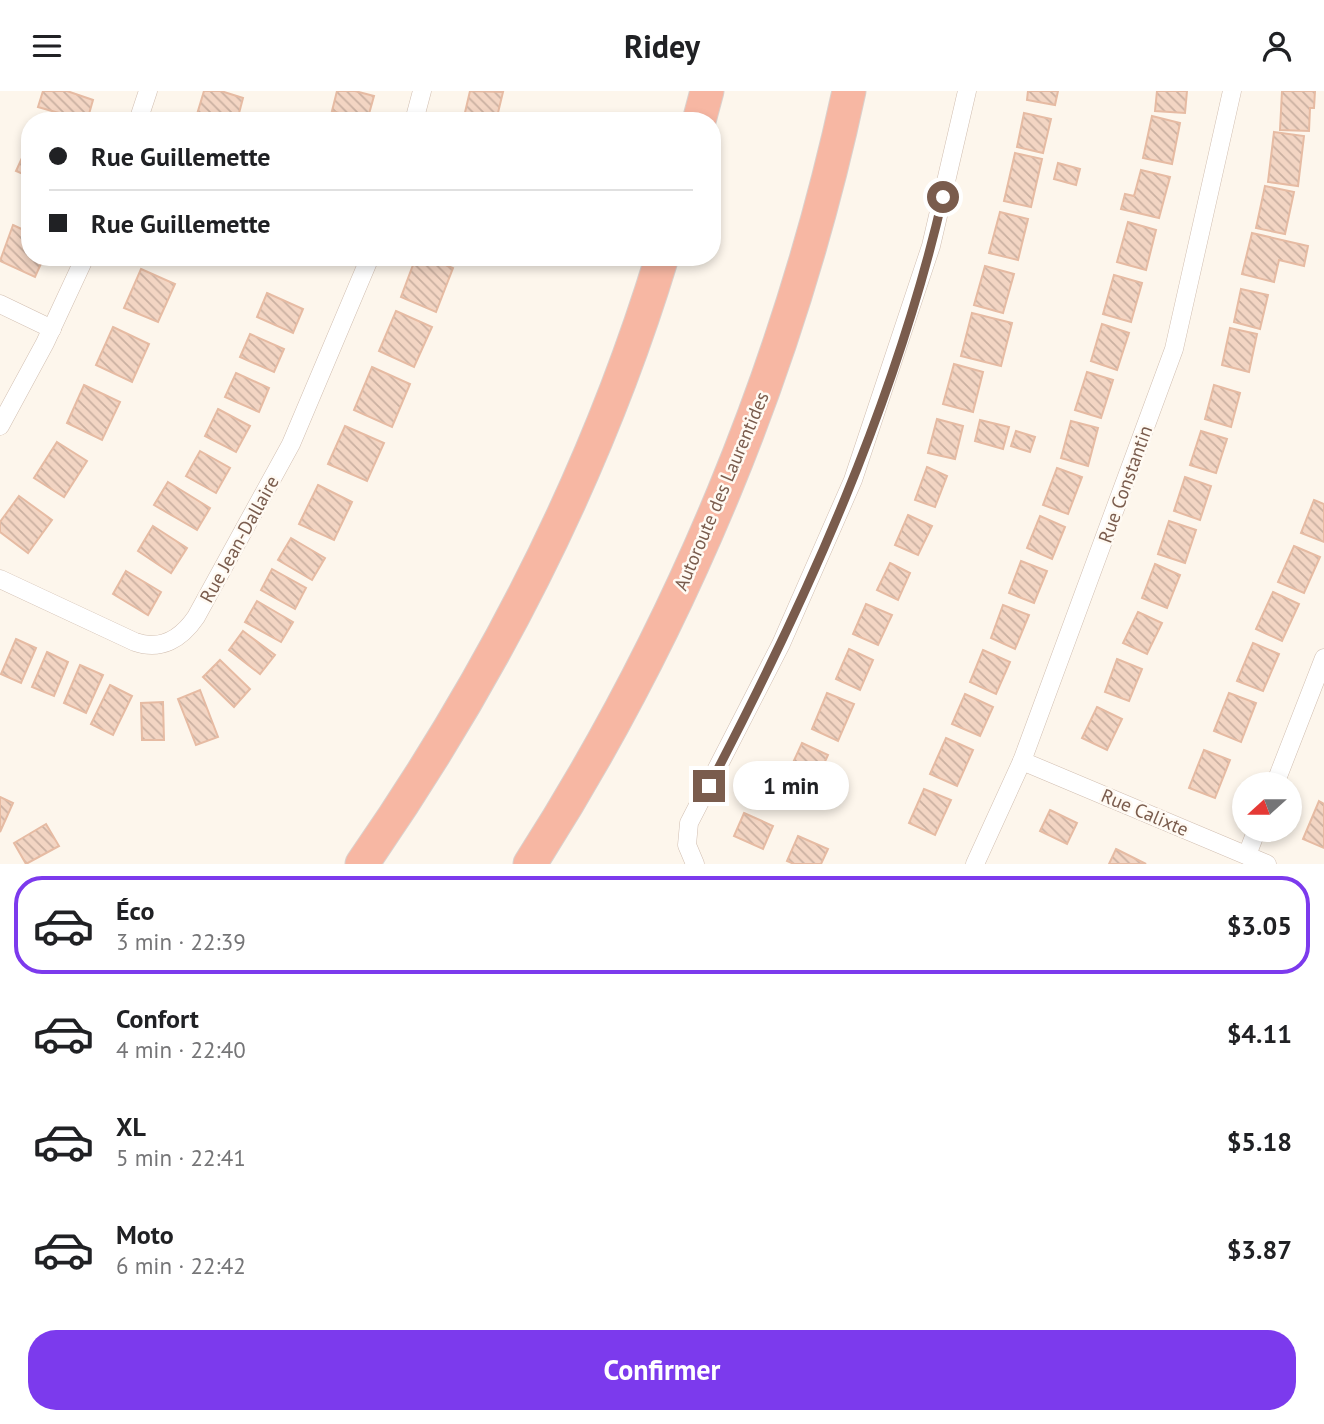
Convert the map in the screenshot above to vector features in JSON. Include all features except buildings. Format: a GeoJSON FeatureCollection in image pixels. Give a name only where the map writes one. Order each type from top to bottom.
{"type":"FeatureCollection","features":[{"type":"Feature","properties":{"kind":"highway"},"geometry":{"type":"LineString","coordinates":[[701,112],[707,91]]}},
{"type":"Feature","properties":{"kind":"highway","name":"Autoroute des Laurentides"},"geometry":{"type":"LineString","coordinates":[[530,864],[632,688],[729,480],[799,283],[849,91]]}},
{"type":"Feature","properties":{"kind":"highway"},"geometry":{"type":"LineString","coordinates":[[362,864],[466,703],[539,563],[599,429],[659,266]]}},
{"type":"Feature","properties":{"kind":"street"},"geometry":{"type":"LineString","coordinates":[[141,112],[148,91]]}},
{"type":"Feature","properties":{"kind":"street"},"geometry":{"type":"LineString","coordinates":[[416,112],[422,91]]}},
{"type":"Feature","properties":{"kind":"street"},"geometry":{"type":"LineString","coordinates":[[692,858],[689,823],[786,634],[857,469],[927,257],[967,91]]}},
{"type":"Feature","properties":{"kind":"street","name":"Rue Constantin"},"geometry":{"type":"LineString","coordinates":[[975,864],[1022,761],[1174,349],[1232,91]]}},
{"type":"Feature","properties":{"kind":"street"},"geometry":{"type":"LineString","coordinates":[[0,426],[52,329],[81,266]]}},
{"type":"Feature","properties":{"kind":"street","name":"Rue Jean-Dallaire"},"geometry":{"type":"LineString","coordinates":[[0,579],[135,642],[158,645],[179,637],[196,617],[291,443],[366,266]]}},
{"type":"Feature","properties":{"kind":"street"},"geometry":{"type":"LineString","coordinates":[[0,304],[52,329]]}},
{"type":"Feature","properties":{"kind":"street"},"geometry":{"type":"LineString","coordinates":[[1280,772],[1324,657]]}},
{"type":"Feature","properties":{"kind":"street","name":"Rue Calixte"},"geometry":{"type":"LineString","coordinates":[[1022,761],[1267,864]]}},
{"type":"Feature","properties":{"kind":"street"},"geometry":{"type":"LineString","coordinates":[[1247,855],[1252,842]]}},
{"type":"Feature","properties":{"kind":"route"},"geometry":{"type":"LineString","coordinates":[[709,786],[774,660],[828,543],[869,437],[908,321],[943,197]]}}]}
